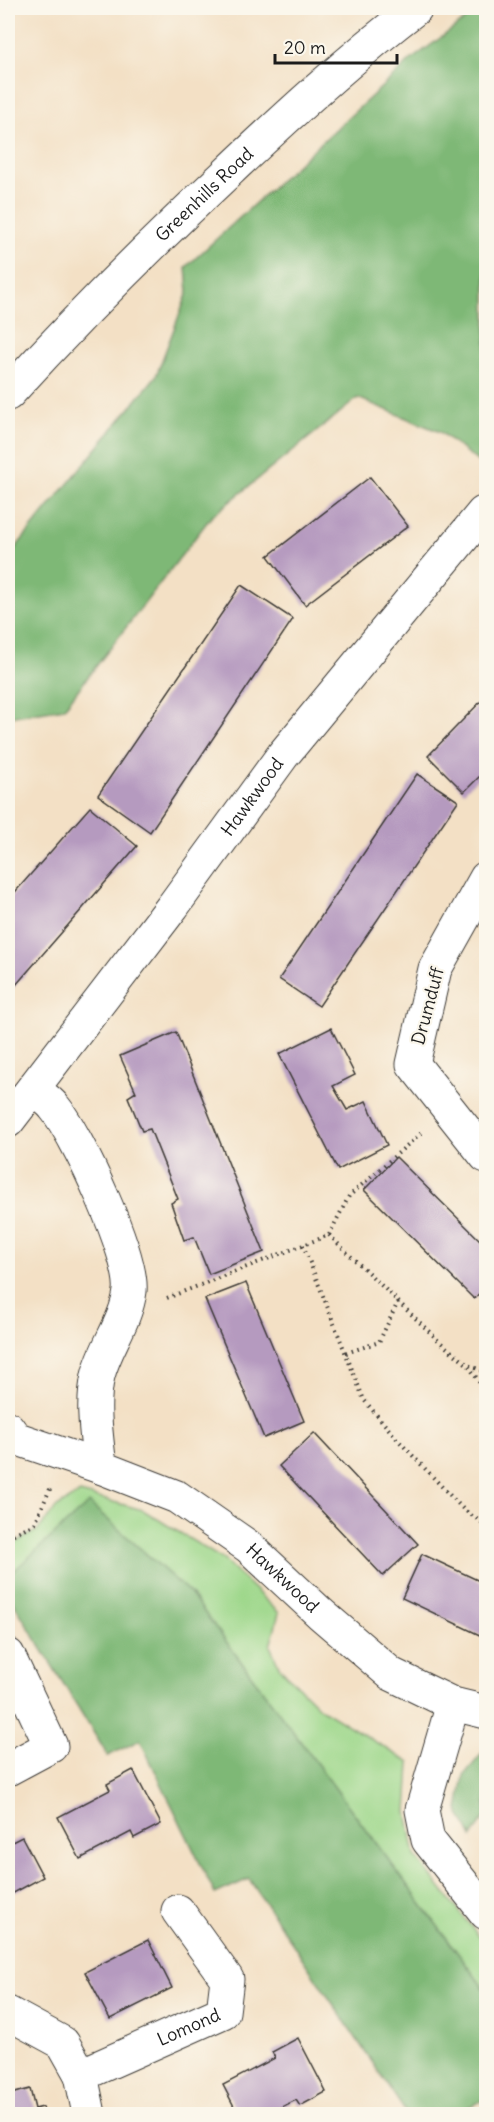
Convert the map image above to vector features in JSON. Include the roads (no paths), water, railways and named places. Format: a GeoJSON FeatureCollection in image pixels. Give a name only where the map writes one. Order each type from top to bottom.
{"type":"FeatureCollection","features":[{"type":"Feature","properties":{"kind":"street","name":"Greenhills Road"},"geometry":{"type":"LineString","coordinates":[[8,394],[72,323],[166,230],[283,121],[380,35],[416,8]]}},
{"type":"Feature","properties":{"kind":"street","name":"Hawkwood"},"geometry":{"type":"LineString","coordinates":[[8,1121],[173,906],[283,755],[483,513]]}},
{"type":"Feature","properties":{"kind":"street","name":"Drumduff"},"geometry":{"type":"LineString","coordinates":[[486,878],[435,969],[413,1064],[486,1156]]}},
{"type":"Feature","properties":{"kind":"street"},"geometry":{"type":"LineString","coordinates":[[33,1090],[54,1106],[73,1136],[104,1201],[124,1252],[130,1290],[119,1327],[98,1375],[95,1398],[100,1467]]}},
{"type":"Feature","properties":{"kind":"street","name":"Hawkwood"},"geometry":{"type":"LineString","coordinates":[[8,1428],[15,1438],[100,1467],[177,1497],[249,1547],[321,1614],[391,1674],[453,1704],[486,1712]]}},
{"type":"Feature","properties":{"kind":"street"},"geometry":{"type":"LineString","coordinates":[[8,1655],[51,1746],[8,1769]]}},
{"type":"Feature","properties":{"kind":"street"},"geometry":{"type":"LineString","coordinates":[[453,1704],[422,1810],[428,1840],[486,1912]]}},
{"type":"Feature","properties":{"kind":"street","name":"Lomond"},"geometry":{"type":"LineString","coordinates":[[81,2075],[223,2012],[227,1979],[178,1911]]}},
{"type":"Feature","properties":{"kind":"street"},"geometry":{"type":"LineString","coordinates":[[8,2013],[63,2043],[81,2075],[89,2115]]}}]}
